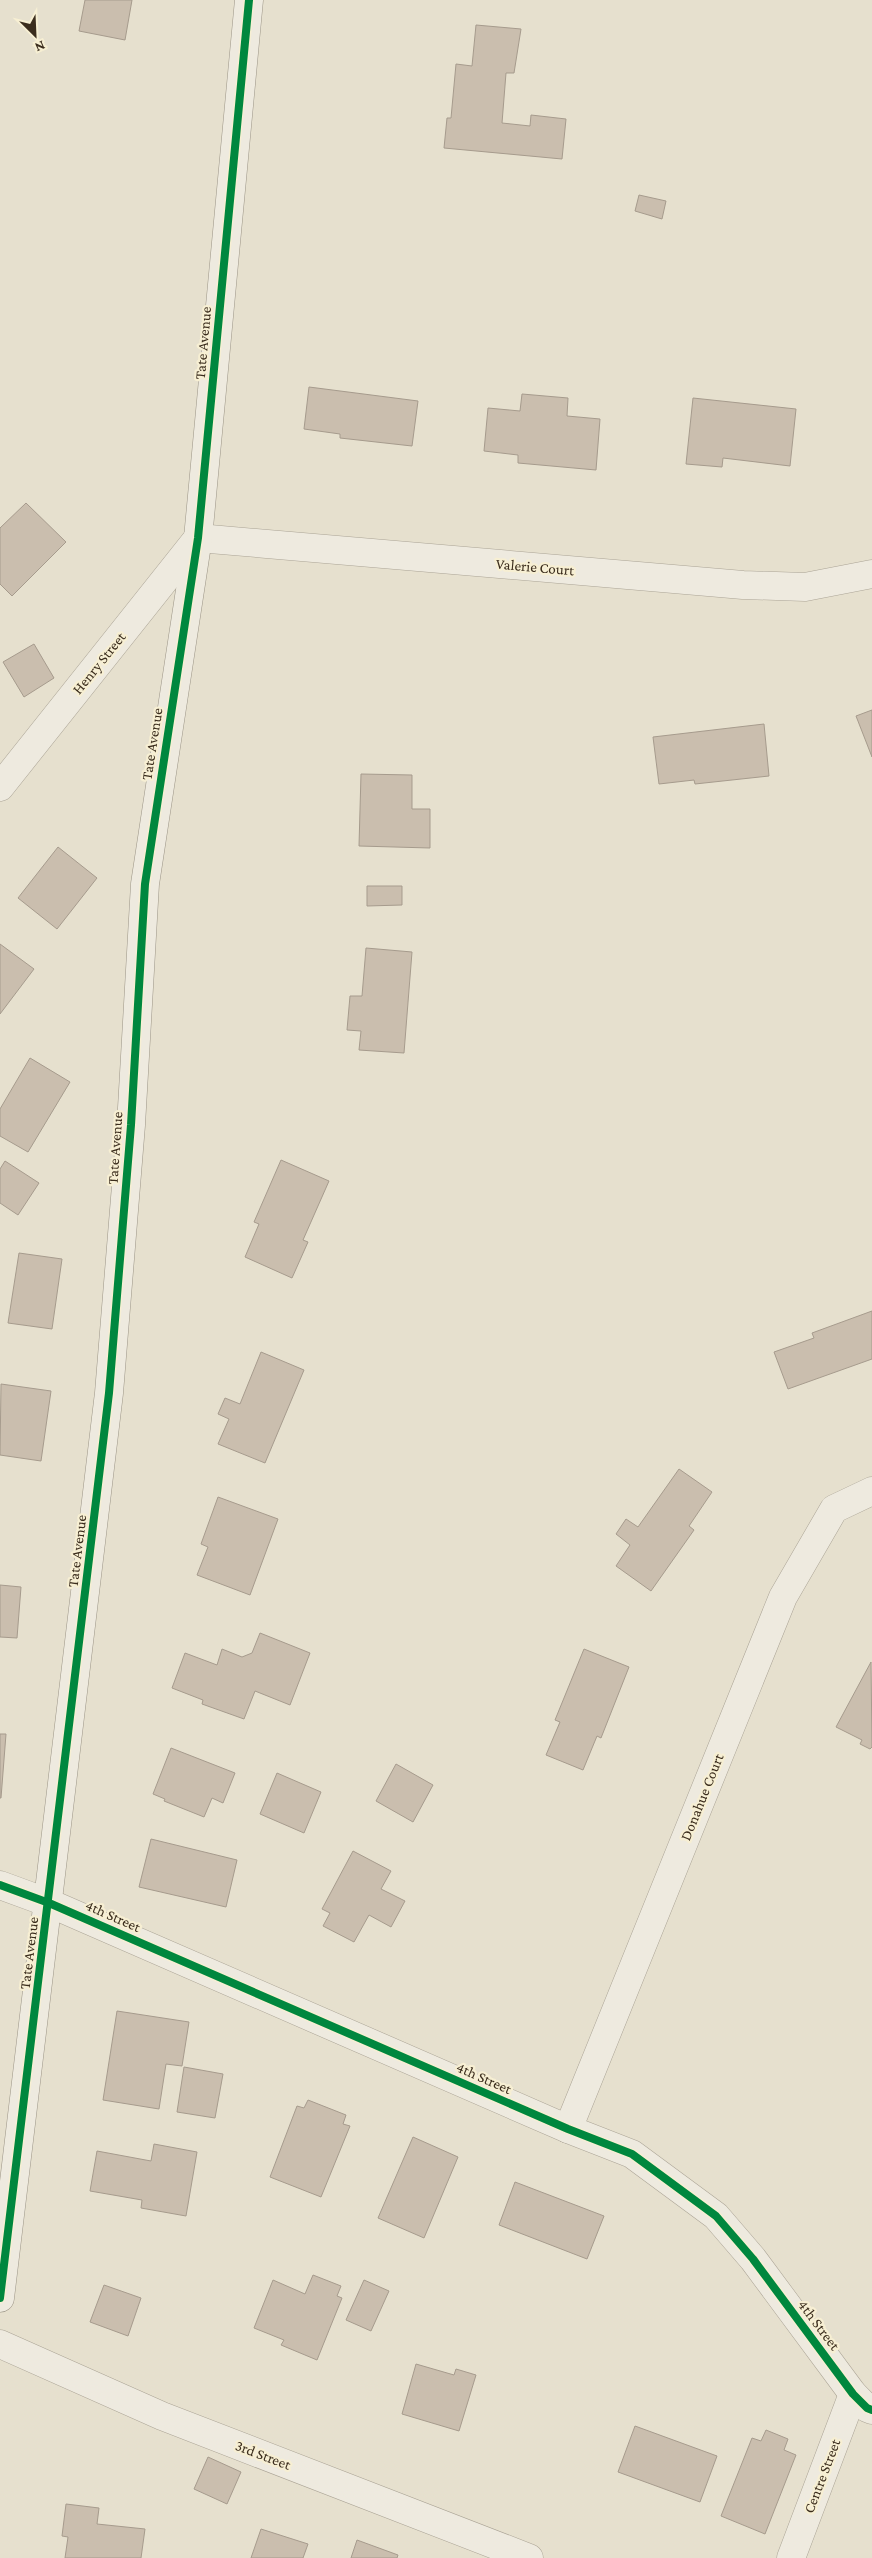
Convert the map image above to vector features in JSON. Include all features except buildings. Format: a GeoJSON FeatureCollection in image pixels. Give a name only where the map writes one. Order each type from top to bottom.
{"type":"FeatureCollection","features":[{"type":"Feature","properties":{"kind":"street","name":"Tate Avenue"},"geometry":{"type":"LineString","coordinates":[[0,2298],[109,1393],[131,1126],[144,884],[198,538],[249,0]]}},
{"type":"Feature","properties":{"kind":"street","name":"Valerie Court"},"geometry":{"type":"LineString","coordinates":[[198,538],[743,585],[805,587],[872,574]]}},
{"type":"Feature","properties":{"kind":"street","name":"Henry Street"},"geometry":{"type":"LineString","coordinates":[[0,787],[198,538]]}},
{"type":"Feature","properties":{"kind":"street","name":"Donahue Court"},"geometry":{"type":"LineString","coordinates":[[568,2129],[783,1597],[834,1509],[872,1491]]}},
{"type":"Feature","properties":{"kind":"street","name":"4th Street"},"geometry":{"type":"LineString","coordinates":[[0,1885],[49,1903],[568,2129],[632,2154],[716,2216],[753,2259],[863,2402]]}},
{"type":"Feature","properties":{"kind":"street","name":"3rd Street"},"geometry":{"type":"LineString","coordinates":[[0,2344],[162,2416],[528,2558]]}},
{"type":"Feature","properties":{"kind":"street","name":"Centre Street"},"geometry":{"type":"LineString","coordinates":[[791,2558],[863,2402]]}},
{"type":"Feature","properties":{"kind":"cycle path"},"geometry":{"type":"LineString","coordinates":[[0,2298],[109,1393],[131,1125],[145,884],[198,538],[249,0]]}},
{"type":"Feature","properties":{"kind":"cycle path"},"geometry":{"type":"LineString","coordinates":[[0,1885],[49,1903],[568,2129],[632,2154],[716,2216],[753,2259],[853,2394],[867,2408],[872,2410]]}}]}
